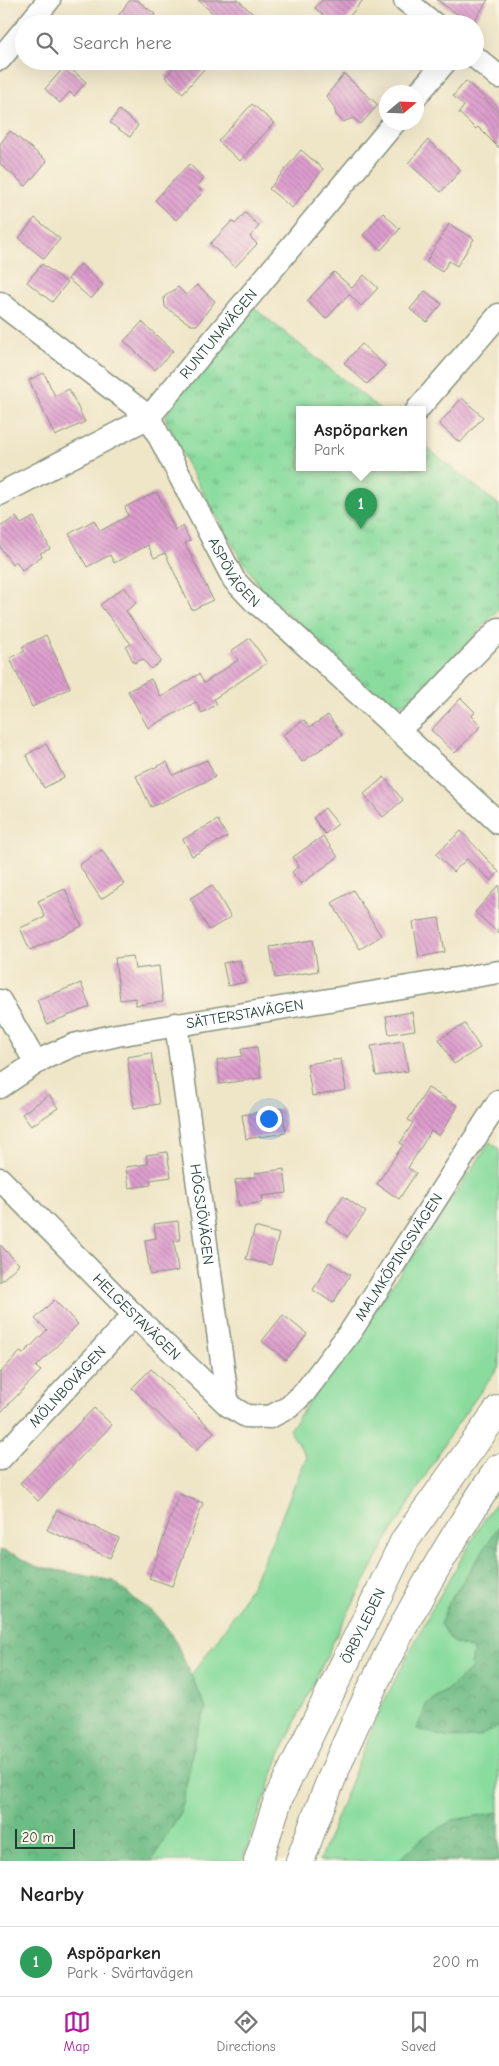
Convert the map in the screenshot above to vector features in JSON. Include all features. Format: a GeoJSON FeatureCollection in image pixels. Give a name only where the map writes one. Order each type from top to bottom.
{"type":"FeatureCollection","features":[{"type":"Feature","properties":{"kind":"main road","name":"ÖRBYLEDEN"},"geometry":{"type":"LineString","coordinates":[[258,1861],[279,1797],[405,1540],[499,1409]]}},
{"type":"Feature","properties":{"kind":"main road"},"geometry":{"type":"LineString","coordinates":[[300,1861],[318,1810],[355,1723],[407,1618],[465,1518],[499,1468]]}},
{"type":"Feature","properties":{"kind":"street"},"geometry":{"type":"LineString","coordinates":[[36,15],[49,0]]}},
{"type":"Feature","properties":{"kind":"street"},"geometry":{"type":"LineString","coordinates":[[405,0],[423,15]]}},
{"type":"Feature","properties":{"kind":"street"},"geometry":{"type":"LineString","coordinates":[[0,59],[15,41]]}},
{"type":"Feature","properties":{"kind":"street"},"geometry":{"type":"LineString","coordinates":[[484,64],[499,76]]}},
{"type":"Feature","properties":{"kind":"street"},"geometry":{"type":"LineString","coordinates":[[424,87],[438,70]]}},
{"type":"Feature","properties":{"kind":"street","name":"RUNTUNAVÄGEN"},"geometry":{"type":"LineString","coordinates":[[0,494],[149,416],[388,130]]}},
{"type":"Feature","properties":{"kind":"street","name":"ASPÖVÄGEN"},"geometry":{"type":"LineString","coordinates":[[0,303],[149,416],[234,580],[254,601],[287,628],[499,823]]}},
{"type":"Feature","properties":{"kind":"street"},"geometry":{"type":"LineString","coordinates":[[420,406],[499,315]]}},
{"type":"Feature","properties":{"kind":"street"},"geometry":{"type":"LineString","coordinates":[[398,730],[423,708],[499,630]]}},
{"type":"Feature","properties":{"kind":"street","name":"SÄTTERSTAVÄGEN"},"geometry":{"type":"LineString","coordinates":[[0,1087],[36,1063],[74,1045],[116,1034],[499,972]]}},
{"type":"Feature","properties":{"kind":"street"},"geometry":{"type":"LineString","coordinates":[[0,1001],[36,1063]]}},
{"type":"Feature","properties":{"kind":"street","name":"HÖGSJÖVÄGEN"},"geometry":{"type":"LineString","coordinates":[[176,1024],[228,1404]]}},
{"type":"Feature","properties":{"kind":"street","name":"MALMKÖPINGSVÄGEN"},"geometry":{"type":"LineString","coordinates":[[288,1407],[304,1393],[351,1331],[499,1101]]}},
{"type":"Feature","properties":{"kind":"street","name":"HELGESTAVÄGEN"},"geometry":{"type":"LineString","coordinates":[[0,1180],[134,1316],[228,1404],[246,1416],[270,1417],[288,1407]]}},
{"type":"Feature","properties":{"kind":"street","name":"MÖLNBOVÄGEN"},"geometry":{"type":"LineString","coordinates":[[0,1459],[134,1316]]}},
{"type":"Feature","properties":{"kind":"green space"},"geometry":{"type":"Polygon","coordinates":[[[253,307],[376,406],[296,406],[296,471],[426,471],[426,447],[499,505],[499,609],[425,688],[408,702],[388,706],[262,590],[237,552],[189,468],[165,417],[180,393],[253,307]]]}},
{"type":"Feature","properties":{"kind":"green space"},"geometry":{"type":"Polygon","coordinates":[[[490,1142],[499,1149],[499,1366],[451,1433],[387,1540],[340,1628],[281,1752],[242,1861],[151,1861],[181,1813],[195,1738],[206,1708],[191,1675],[228,1624],[252,1584],[307,1457],[289,1430],[433,1227],[490,1142]]]}},
{"type":"Feature","properties":{"kind":"green space"},"geometry":{"type":"Polygon","coordinates":[[[499,1497],[499,1861],[319,1861],[380,1709],[432,1609],[499,1497]]]}},
{"type":"Feature","properties":{"kind":"green space"},"geometry":{"type":"Polygon","coordinates":[[[499,1526],[499,1726],[478,1737],[448,1738],[417,1729],[427,1703],[447,1690],[471,1669],[473,1649],[452,1642],[440,1624],[449,1602],[499,1526]]]}},
{"type":"Feature","properties":{"kind":"green space"},"geometry":{"type":"Polygon","coordinates":[[[0,1550],[16,1555],[35,1566],[114,1581],[134,1599],[152,1611],[172,1634],[206,1708],[195,1738],[181,1813],[151,1861],[0,1861],[0,1550]]]}},
{"type":"Feature","properties":{"kind":"green space"},"geometry":{"type":"Polygon","coordinates":[[[499,1812],[499,1861],[397,1861],[424,1837],[453,1820],[499,1812]]]}},
{"type":"Feature","properties":{"kind":"building"},"geometry":{"type":"Polygon","coordinates":[[[130,0],[137,0],[155,14],[154,15],[119,15],[130,0]]]}},
{"type":"Feature","properties":{"kind":"building"},"geometry":{"type":"Polygon","coordinates":[[[198,0],[238,0],[254,15],[215,15],[198,0]]]}},
{"type":"Feature","properties":{"kind":"building"},"geometry":{"type":"Polygon","coordinates":[[[322,0],[363,0],[350,15],[323,15],[315,8],[322,0]]]}},
{"type":"Feature","properties":{"kind":"building"},"geometry":{"type":"Polygon","coordinates":[[[437,0],[488,0],[478,15],[459,15],[437,0]]]}},
{"type":"Feature","properties":{"kind":"building"},"geometry":{"type":"Polygon","coordinates":[[[62,70],[72,70],[86,82],[74,96],[70,92],[60,103],[45,89],[62,70]]]}},
{"type":"Feature","properties":{"kind":"building"},"geometry":{"type":"Polygon","coordinates":[[[171,70],[203,70],[183,93],[165,77],[171,70]]]}},
{"type":"Feature","properties":{"kind":"building"},"geometry":{"type":"Polygon","coordinates":[[[344,74],[378,105],[361,124],[353,118],[343,122],[336,115],[334,107],[326,96],[344,74]]]}},
{"type":"Feature","properties":{"kind":"building"},"geometry":{"type":"Polygon","coordinates":[[[466,81],[499,112],[499,148],[478,127],[476,129],[459,113],[464,106],[453,96],[466,81]]]}},
{"type":"Feature","properties":{"kind":"building"},"geometry":{"type":"Polygon","coordinates":[[[252,104],[274,123],[240,161],[218,141],[252,104]]]}},
{"type":"Feature","properties":{"kind":"building"},"geometry":{"type":"Polygon","coordinates":[[[119,110],[138,125],[130,137],[110,123],[119,110]]]}},
{"type":"Feature","properties":{"kind":"building"},"geometry":{"type":"Polygon","coordinates":[[[10,131],[47,161],[26,186],[0,164],[0,144],[10,131]]]}},
{"type":"Feature","properties":{"kind":"building"},"geometry":{"type":"Polygon","coordinates":[[[428,140],[461,170],[441,192],[408,163],[428,140]]]}},
{"type":"Feature","properties":{"kind":"building"},"geometry":{"type":"Polygon","coordinates":[[[301,150],[323,169],[292,208],[269,189],[301,150]]]}},
{"type":"Feature","properties":{"kind":"building"},"geometry":{"type":"Polygon","coordinates":[[[189,164],[204,178],[197,186],[203,192],[176,220],[155,200],[189,164]]]}},
{"type":"Feature","properties":{"kind":"building"},"geometry":{"type":"Polygon","coordinates":[[[245,213],[259,226],[250,237],[257,244],[235,267],[210,244],[232,221],[235,224],[245,213]]]}},
{"type":"Feature","properties":{"kind":"building"},"geometry":{"type":"Polygon","coordinates":[[[383,213],[400,229],[381,250],[363,235],[383,213]]]}},
{"type":"Feature","properties":{"kind":"building"},"geometry":{"type":"Polygon","coordinates":[[[35,218],[60,239],[44,259],[19,238],[35,218]]]}},
{"type":"Feature","properties":{"kind":"building"},"geometry":{"type":"Polygon","coordinates":[[[449,224],[474,239],[457,266],[449,261],[442,272],[426,262],[449,224]]]}},
{"type":"Feature","properties":{"kind":"building"},"geometry":{"type":"Polygon","coordinates":[[[42,264],[67,283],[52,302],[27,282],[42,264]]]}},
{"type":"Feature","properties":{"kind":"building"},"geometry":{"type":"Polygon","coordinates":[[[81,264],[103,285],[91,299],[68,279],[81,264]]]}},
{"type":"Feature","properties":{"kind":"building"},"geometry":{"type":"Polygon","coordinates":[[[334,272],[352,288],[364,275],[378,288],[361,306],[349,294],[326,319],[307,301],[334,272]]]}},
{"type":"Feature","properties":{"kind":"building"},"geometry":{"type":"Polygon","coordinates":[[[197,285],[215,301],[197,325],[191,325],[165,307],[164,297],[178,287],[186,295],[197,285]]]}},
{"type":"Feature","properties":{"kind":"building"},"geometry":{"type":"Polygon","coordinates":[[[425,291],[442,304],[427,322],[410,309],[425,291]]]}},
{"type":"Feature","properties":{"kind":"building"},"geometry":{"type":"Polygon","coordinates":[[[142,322],[173,351],[155,370],[124,341],[142,322]]]}},
{"type":"Feature","properties":{"kind":"building"},"geometry":{"type":"Polygon","coordinates":[[[362,344],[385,366],[367,384],[344,363],[362,344]]]}},
{"type":"Feature","properties":{"kind":"building"},"geometry":{"type":"Polygon","coordinates":[[[44,373],[55,396],[69,389],[85,422],[55,436],[29,380],[44,373]]]}},
{"type":"Feature","properties":{"kind":"building"},"geometry":{"type":"Polygon","coordinates":[[[462,398],[483,417],[460,443],[439,424],[462,398]]]}},
{"type":"Feature","properties":{"kind":"building"},"geometry":{"type":"Polygon","coordinates":[[[157,492],[175,530],[183,526],[190,541],[185,543],[213,600],[192,610],[165,553],[154,558],[148,545],[114,563],[110,555],[87,567],[69,534],[94,520],[100,531],[128,516],[125,507],[157,492]]]}},
{"type":"Feature","properties":{"kind":"building"},"geometry":{"type":"Polygon","coordinates":[[[16,517],[21,524],[34,517],[50,549],[40,553],[42,556],[22,570],[16,561],[12,564],[0,547],[0,527],[16,517]]]}},
{"type":"Feature","properties":{"kind":"building"},"geometry":{"type":"Polygon","coordinates":[[[124,587],[136,603],[126,611],[161,661],[151,669],[143,659],[134,663],[126,647],[131,644],[100,605],[124,587]]]}},
{"type":"Feature","properties":{"kind":"building"},"geometry":{"type":"Polygon","coordinates":[[[46,635],[70,688],[32,707],[10,658],[25,651],[22,647],[46,635]]]}},
{"type":"Feature","properties":{"kind":"building"},"geometry":{"type":"Polygon","coordinates":[[[250,638],[267,663],[214,699],[217,704],[202,713],[196,702],[148,728],[128,691],[151,679],[161,697],[199,674],[204,683],[238,660],[231,651],[250,638]]]}},
{"type":"Feature","properties":{"kind":"building"},"geometry":{"type":"Polygon","coordinates":[[[461,698],[475,712],[472,716],[481,726],[455,753],[431,730],[461,698]]]}},
{"type":"Feature","properties":{"kind":"building"},"geometry":{"type":"Polygon","coordinates":[[[328,715],[342,735],[302,762],[283,735],[304,720],[310,727],[328,715]]]}},
{"type":"Feature","properties":{"kind":"building"},"geometry":{"type":"Polygon","coordinates":[[[46,744],[64,777],[44,788],[26,755],[46,744]]]}},
{"type":"Feature","properties":{"kind":"building"},"geometry":{"type":"Polygon","coordinates":[[[207,760],[215,777],[151,807],[136,776],[167,762],[173,775],[207,760]]]}},
{"type":"Feature","properties":{"kind":"building"},"geometry":{"type":"Polygon","coordinates":[[[384,777],[403,800],[383,817],[364,794],[384,777]]]}},
{"type":"Feature","properties":{"kind":"building"},"geometry":{"type":"Polygon","coordinates":[[[325,808],[338,824],[325,834],[313,818],[325,808]]]}},
{"type":"Feature","properties":{"kind":"building"},"geometry":{"type":"Polygon","coordinates":[[[218,820],[227,837],[192,856],[183,839],[218,820]]]}},
{"type":"Feature","properties":{"kind":"building"},"geometry":{"type":"Polygon","coordinates":[[[461,831],[499,872],[491,881],[467,859],[453,872],[436,854],[461,831]]]}},
{"type":"Feature","properties":{"kind":"building"},"geometry":{"type":"Polygon","coordinates":[[[323,836],[338,857],[301,884],[292,872],[299,866],[293,857],[323,836]]]}},
{"type":"Feature","properties":{"kind":"building"},"geometry":{"type":"Polygon","coordinates":[[[102,850],[124,884],[101,899],[79,865],[102,850]]]}},
{"type":"Feature","properties":{"kind":"building"},"geometry":{"type":"Polygon","coordinates":[[[212,885],[231,917],[209,930],[190,898],[212,885]]]}},
{"type":"Feature","properties":{"kind":"building"},"geometry":{"type":"Polygon","coordinates":[[[499,885],[499,934],[475,912],[499,885]]]}},
{"type":"Feature","properties":{"kind":"building"},"geometry":{"type":"Polygon","coordinates":[[[65,889],[82,926],[30,950],[20,928],[45,917],[38,901],[65,889]]]}},
{"type":"Feature","properties":{"kind":"building"},"geometry":{"type":"Polygon","coordinates":[[[353,890],[381,936],[360,949],[332,903],[353,890]]]}},
{"type":"Feature","properties":{"kind":"building"},"geometry":{"type":"Polygon","coordinates":[[[439,918],[445,952],[419,957],[413,922],[439,918]]]}},
{"type":"Feature","properties":{"kind":"building"},"geometry":{"type":"Polygon","coordinates":[[[313,940],[318,971],[275,978],[270,947],[313,940]]]}},
{"type":"Feature","properties":{"kind":"building"},"geometry":{"type":"Polygon","coordinates":[[[133,956],[135,969],[159,966],[163,1002],[136,1005],[136,998],[120,1000],[115,958],[133,956]]]}},
{"type":"Feature","properties":{"kind":"building"},"geometry":{"type":"Polygon","coordinates":[[[240,960],[245,982],[228,986],[223,963],[240,960]]]}},
{"type":"Feature","properties":{"kind":"building"},"geometry":{"type":"Polygon","coordinates":[[[81,983],[90,1007],[47,1024],[37,1000],[81,983]]]}},
{"type":"Feature","properties":{"kind":"building"},"geometry":{"type":"Polygon","coordinates":[[[412,1012],[415,1030],[389,1034],[386,1016],[412,1012]]]}},
{"type":"Feature","properties":{"kind":"building"},"geometry":{"type":"Polygon","coordinates":[[[465,1024],[480,1048],[454,1064],[439,1039],[465,1024]]]}},
{"type":"Feature","properties":{"kind":"building"},"geometry":{"type":"Polygon","coordinates":[[[403,1041],[408,1071],[376,1076],[371,1046],[403,1041]]]}},
{"type":"Feature","properties":{"kind":"building"},"geometry":{"type":"Polygon","coordinates":[[[257,1047],[261,1078],[220,1084],[217,1060],[242,1056],[241,1049],[257,1047]]]}},
{"type":"Feature","properties":{"kind":"building"},"geometry":{"type":"Polygon","coordinates":[[[151,1053],[159,1104],[134,1108],[127,1057],[151,1053]]]}},
{"type":"Feature","properties":{"kind":"building"},"geometry":{"type":"Polygon","coordinates":[[[341,1059],[346,1090],[312,1096],[307,1064],[341,1059]]]}},
{"type":"Feature","properties":{"kind":"building"},"geometry":{"type":"Polygon","coordinates":[[[428,1088],[458,1106],[439,1136],[431,1131],[408,1168],[416,1173],[399,1199],[377,1184],[403,1145],[400,1143],[413,1123],[408,1120],[428,1088]]]}},
{"type":"Feature","properties":{"kind":"building"},"geometry":{"type":"Polygon","coordinates":[[[49,1095],[58,1108],[31,1126],[22,1114],[49,1095]]]}},
{"type":"Feature","properties":{"kind":"building"},"geometry":{"type":"Polygon","coordinates":[[[282,1108],[286,1133],[246,1139],[242,1115],[282,1108]]]}},
{"type":"Feature","properties":{"kind":"building"},"geometry":{"type":"Polygon","coordinates":[[[167,1152],[171,1177],[150,1180],[151,1185],[129,1188],[126,1167],[148,1164],[146,1155],[167,1152]]]}},
{"type":"Feature","properties":{"kind":"building"},"geometry":{"type":"Polygon","coordinates":[[[284,1169],[287,1193],[262,1196],[263,1202],[239,1206],[235,1180],[255,1177],[255,1173],[284,1169]]]}},
{"type":"Feature","properties":{"kind":"building"},"geometry":{"type":"Polygon","coordinates":[[[343,1196],[366,1212],[347,1237],[326,1221],[343,1196]]]}},
{"type":"Feature","properties":{"kind":"building"},"geometry":{"type":"Polygon","coordinates":[[[178,1221],[180,1240],[174,1241],[178,1271],[150,1275],[145,1240],[156,1238],[154,1224],[178,1221]]]}},
{"type":"Feature","properties":{"kind":"building"},"geometry":{"type":"Polygon","coordinates":[[[255,1227],[279,1234],[271,1265],[246,1259],[255,1227]]]}},
{"type":"Feature","properties":{"kind":"building"},"geometry":{"type":"Polygon","coordinates":[[[0,1245],[19,1264],[0,1282],[0,1245]]]}},
{"type":"Feature","properties":{"kind":"building"},"geometry":{"type":"Polygon","coordinates":[[[329,1262],[350,1275],[333,1303],[313,1290],[329,1262]]]}},
{"type":"Feature","properties":{"kind":"building"},"geometry":{"type":"Polygon","coordinates":[[[54,1300],[78,1324],[36,1367],[41,1371],[0,1413],[0,1373],[20,1352],[23,1354],[47,1330],[35,1319],[54,1300]]]}},
{"type":"Feature","properties":{"kind":"building"},"geometry":{"type":"Polygon","coordinates":[[[283,1315],[307,1334],[286,1360],[262,1341],[283,1315]]]}},
{"type":"Feature","properties":{"kind":"building"},"geometry":{"type":"Polygon","coordinates":[[[151,1369],[214,1432],[196,1451],[132,1388],[151,1369]]]}},
{"type":"Feature","properties":{"kind":"building"},"geometry":{"type":"Polygon","coordinates":[[[94,1408],[112,1425],[38,1501],[20,1483],[94,1408]]]}},
{"type":"Feature","properties":{"kind":"building"},"geometry":{"type":"Polygon","coordinates":[[[179,1494],[203,1503],[172,1586],[149,1578],[179,1494]]]}},
{"type":"Feature","properties":{"kind":"building"},"geometry":{"type":"Polygon","coordinates":[[[57,1510],[119,1538],[110,1558],[47,1530],[57,1510]]]}},
{"type":"Feature","properties":{"kind":"place","name":"Aspöparken"},"geometry":{"type":"Point","coordinates":[361,529]}}]}
